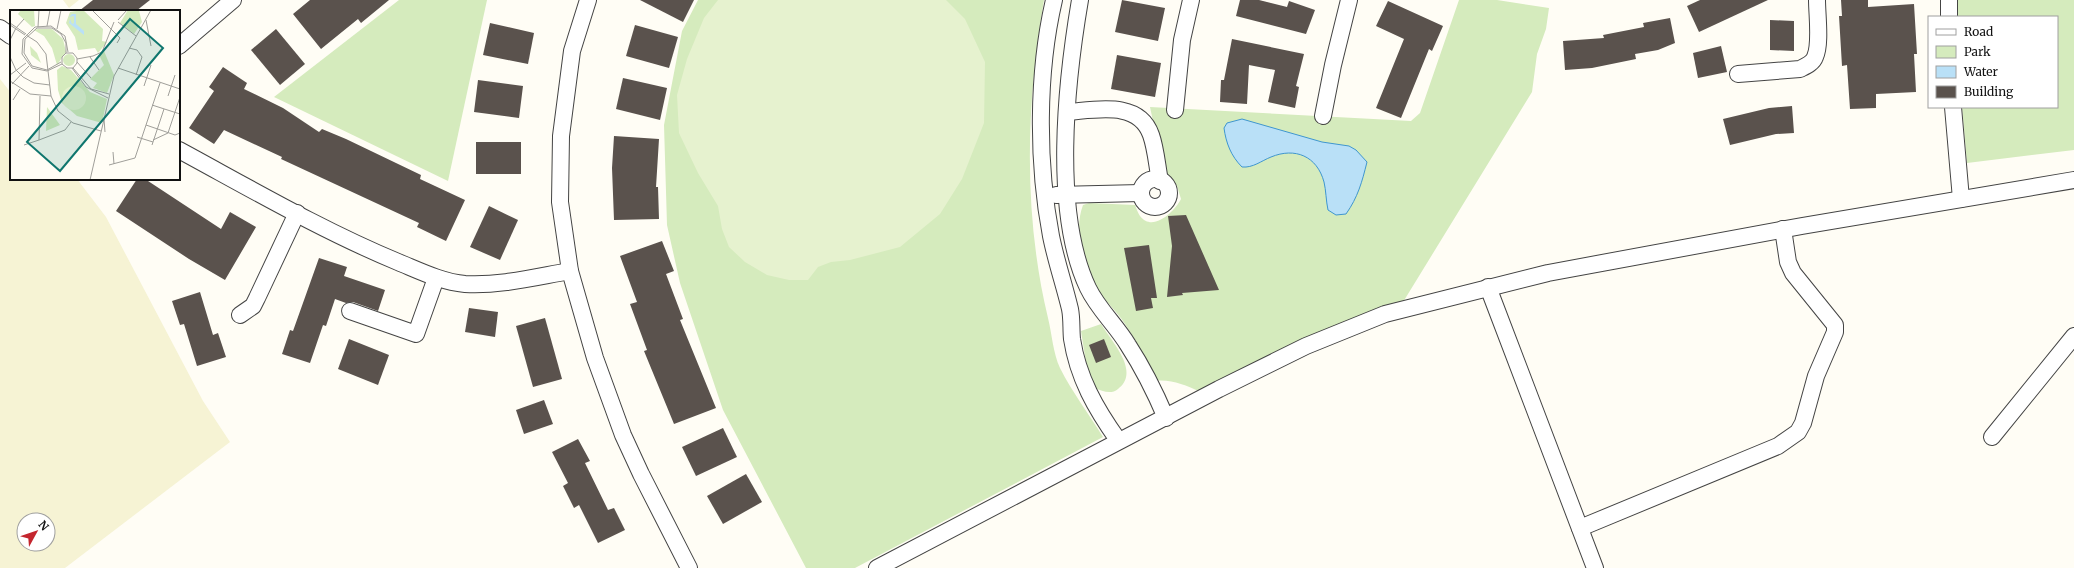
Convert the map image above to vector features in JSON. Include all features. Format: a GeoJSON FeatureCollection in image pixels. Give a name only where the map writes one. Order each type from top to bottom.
{"type":"FeatureCollection","features":[{"type":"Feature","properties":{"kind":"street"},"geometry":{"type":"LineString","coordinates":[[180,45],[233,0]]}},
{"type":"Feature","properties":{"kind":"street"},"geometry":{"type":"LineString","coordinates":[[588,0],[572,51],[561,136],[560,202],[570,271],[595,358],[623,435],[641,474],[689,568]]}},
{"type":"Feature","properties":{"kind":"street"},"geometry":{"type":"LineString","coordinates":[[1054,0],[1043,71],[1041,134],[1045,196],[1057,265],[1070,310],[1072,339],[1083,380],[1102,418],[1118,440]]}},
{"type":"Feature","properties":{"kind":"street"},"geometry":{"type":"LineString","coordinates":[[1080,0],[1071,50],[1065,149],[1067,195],[1073,245],[1087,286],[1094,301],[1128,344],[1152,386],[1166,418]]}},
{"type":"Feature","properties":{"kind":"street"},"geometry":{"type":"LineString","coordinates":[[1175,110],[1182,40],[1191,0]]}},
{"type":"Feature","properties":{"kind":"street"},"geometry":{"type":"LineString","coordinates":[[1323,116],[1333,64],[1349,0]]}},
{"type":"Feature","properties":{"kind":"street"},"geometry":{"type":"LineString","coordinates":[[1738,74],[1800,69],[1809,65],[1815,58],[1817,48],[1817,0]]}},
{"type":"Feature","properties":{"kind":"street"},"geometry":{"type":"LineString","coordinates":[[1949,0],[1949,16]]}},
{"type":"Feature","properties":{"kind":"street"},"geometry":{"type":"LineString","coordinates":[[0,28],[10,35]]}},
{"type":"Feature","properties":{"kind":"street"},"geometry":{"type":"LineString","coordinates":[[1953,108],[1961,199]]}},
{"type":"Feature","properties":{"kind":"street"},"geometry":{"type":"LineString","coordinates":[[1067,112],[1112,110],[1127,111],[1137,116],[1144,122],[1151,135],[1160,181],[1169,191],[1165,202],[1160,206],[1154,207],[1145,203],[1141,193],[1145,184],[1149,181],[1160,181]]}},
{"type":"Feature","properties":{"kind":"street"},"geometry":{"type":"LineString","coordinates":[[180,151],[367,249],[436,278],[464,284],[487,284],[509,282],[570,271]]}},
{"type":"Feature","properties":{"kind":"street"},"geometry":{"type":"LineString","coordinates":[[877,568],[1118,440],[1166,418],[1306,346],[1385,314],[1548,273],[1783,229],[2074,180]]}},
{"type":"Feature","properties":{"kind":"street"},"geometry":{"type":"LineString","coordinates":[[1045,196],[1141,193]]}},
{"type":"Feature","properties":{"kind":"street"},"geometry":{"type":"LineString","coordinates":[[240,315],[253,306],[297,213]]}},
{"type":"Feature","properties":{"kind":"street"},"geometry":{"type":"LineString","coordinates":[[1580,528],[1778,446],[1798,432],[1803,423],[1816,376],[1835,332],[1835,325],[1793,273],[1788,262],[1783,229]]}},
{"type":"Feature","properties":{"kind":"street"},"geometry":{"type":"LineString","coordinates":[[350,311],[416,334],[436,278]]}},
{"type":"Feature","properties":{"kind":"street"},"geometry":{"type":"LineString","coordinates":[[1488,287],[1595,568]]}},
{"type":"Feature","properties":{"kind":"street"},"geometry":{"type":"LineString","coordinates":[[1070,310],[1094,301]]}},
{"type":"Feature","properties":{"kind":"street"},"geometry":{"type":"LineString","coordinates":[[1992,437],[2074,336]]}},
{"type":"Feature","properties":{"kind":"shaded area"},"geometry":{"type":"Polygon","coordinates":[[[63,0],[79,0],[69,8],[63,0]]]}},
{"type":"Feature","properties":{"kind":"shaded area"},"geometry":{"type":"Polygon","coordinates":[[[0,79],[10,92],[10,180],[78,180],[106,217],[203,401],[230,442],[65,568],[0,568],[0,79]]]}},
{"type":"Feature","properties":{"kind":"green space"},"geometry":{"type":"Polygon","coordinates":[[[399,0],[487,0],[448,181],[274,97],[399,0]]]}},
{"type":"Feature","properties":{"kind":"green space"},"geometry":{"type":"Polygon","coordinates":[[[698,0],[1044,0],[1038,40],[1031,119],[1031,199],[1034,239],[1054,350],[1060,368],[1103,437],[855,568],[806,568],[723,410],[680,283],[667,225],[664,125],[682,31],[698,0]]]}},
{"type":"Feature","properties":{"kind":"green space"},"geometry":{"type":"Polygon","coordinates":[[[718,0],[946,0],[965,19],[985,62],[984,123],[962,179],[940,214],[900,247],[850,260],[831,262],[818,267],[808,280],[789,280],[767,275],[745,262],[729,247],[722,229],[718,206],[698,173],[679,133],[677,95],[687,59],[704,18],[718,0]]]}},
{"type":"Feature","properties":{"kind":"green space"},"geometry":{"type":"Polygon","coordinates":[[[1459,0],[1497,0],[1549,8],[1546,29],[1537,54],[1532,92],[1400,307],[1201,392],[1172,382],[1154,381],[1134,338],[1122,319],[1100,293],[1092,279],[1081,248],[1079,226],[1083,205],[1089,203],[1135,205],[1140,216],[1145,221],[1151,222],[1157,221],[1169,214],[1181,199],[1177,186],[1164,173],[1150,107],[1411,121],[1420,113],[1459,0]]]}},
{"type":"Feature","properties":{"kind":"green space"},"geometry":{"type":"Polygon","coordinates":[[[1956,0],[2074,0],[2074,150],[1967,163],[1962,108],[2058,108],[2058,16],[1957,16],[1956,0]]]}},
{"type":"Feature","properties":{"kind":"green space"},"geometry":{"type":"Polygon","coordinates":[[[1101,324],[1117,348],[1126,366],[1127,374],[1124,382],[1118,389],[1112,392],[1106,392],[1095,388],[1087,369],[1081,331],[1101,324]]]}},
{"type":"Feature","properties":{"kind":"water"},"geometry":{"type":"Polygon","coordinates":[[[1242,119],[1322,142],[1349,146],[1356,150],[1367,162],[1354,202],[1346,214],[1336,215],[1328,210],[1325,185],[1321,173],[1310,160],[1304,156],[1288,153],[1280,154],[1253,165],[1242,167],[1230,149],[1224,128],[1227,123],[1242,119]]]}},
{"type":"Feature","properties":{"kind":"building"},"geometry":{"type":"Polygon","coordinates":[[[93,0],[150,0],[137,10],[80,10],[93,0]]]}},
{"type":"Feature","properties":{"kind":"building"},"geometry":{"type":"Polygon","coordinates":[[[310,0],[389,0],[361,23],[358,19],[321,49],[293,14],[310,0]]]}},
{"type":"Feature","properties":{"kind":"building"},"geometry":{"type":"Polygon","coordinates":[[[640,0],[694,0],[683,22],[640,0]]]}},
{"type":"Feature","properties":{"kind":"building"},"geometry":{"type":"Polygon","coordinates":[[[1122,0],[1165,8],[1158,41],[1115,32],[1122,0]]]}},
{"type":"Feature","properties":{"kind":"building"},"geometry":{"type":"Polygon","coordinates":[[[1240,0],[1259,0],[1287,7],[1289,1],[1315,10],[1306,34],[1236,16],[1240,0]]]}},
{"type":"Feature","properties":{"kind":"building"},"geometry":{"type":"Polygon","coordinates":[[[1700,0],[1768,0],[1699,32],[1687,6],[1700,0]]]}},
{"type":"Feature","properties":{"kind":"building"},"geometry":{"type":"Polygon","coordinates":[[[1841,0],[1868,0],[1868,7],[1914,4],[1917,54],[1914,54],[1916,92],[1876,94],[1876,108],[1850,109],[1847,65],[1842,66],[1839,16],[1842,16],[1841,0]]]}},
{"type":"Feature","properties":{"kind":"building"},"geometry":{"type":"Polygon","coordinates":[[[1388,1],[1443,26],[1432,51],[1429,49],[1401,118],[1376,108],[1404,39],[1376,26],[1388,1]]]}},
{"type":"Feature","properties":{"kind":"building"},"geometry":{"type":"Polygon","coordinates":[[[1670,18],[1675,43],[1658,50],[1635,54],[1636,59],[1592,68],[1565,70],[1563,41],[1604,38],[1603,35],[1644,27],[1643,23],[1670,18]]]}},
{"type":"Feature","properties":{"kind":"building"},"geometry":{"type":"Polygon","coordinates":[[[1770,20],[1794,21],[1794,51],[1770,50],[1770,20]]]}},
{"type":"Feature","properties":{"kind":"building"},"geometry":{"type":"Polygon","coordinates":[[[490,23],[534,33],[528,64],[483,55],[490,23]]]}},
{"type":"Feature","properties":{"kind":"building"},"geometry":{"type":"Polygon","coordinates":[[[635,25],[678,37],[669,68],[626,56],[635,25]]]}},
{"type":"Feature","properties":{"kind":"building"},"geometry":{"type":"Polygon","coordinates":[[[276,29],[305,64],[280,85],[251,50],[276,29]]]}},
{"type":"Feature","properties":{"kind":"building"},"geometry":{"type":"Polygon","coordinates":[[[1232,39],[1304,54],[1296,86],[1299,87],[1295,108],[1268,102],[1275,70],[1249,65],[1247,104],[1220,102],[1221,80],[1224,80],[1232,39]]]}},
{"type":"Feature","properties":{"kind":"building"},"geometry":{"type":"Polygon","coordinates":[[[1721,46],[1727,72],[1698,78],[1693,53],[1721,46]]]}},
{"type":"Feature","properties":{"kind":"building"},"geometry":{"type":"Polygon","coordinates":[[[1117,55],[1161,63],[1155,97],[1111,89],[1117,55]]]}},
{"type":"Feature","properties":{"kind":"building"},"geometry":{"type":"Polygon","coordinates":[[[223,67],[247,83],[244,89],[283,108],[319,132],[322,129],[346,139],[421,175],[420,179],[465,200],[446,241],[417,227],[419,223],[281,159],[282,157],[224,130],[214,144],[189,128],[214,91],[209,87],[223,67]]]}},
{"type":"Feature","properties":{"kind":"building"},"geometry":{"type":"Polygon","coordinates":[[[623,78],[667,88],[660,120],[616,109],[623,78]]]}},
{"type":"Feature","properties":{"kind":"building"},"geometry":{"type":"Polygon","coordinates":[[[478,80],[523,86],[519,118],[474,112],[478,80]]]}},
{"type":"Feature","properties":{"kind":"building"},"geometry":{"type":"Polygon","coordinates":[[[1792,106],[1794,133],[1776,134],[1730,145],[1723,119],[1769,108],[1792,106]]]}},
{"type":"Feature","properties":{"kind":"building"},"geometry":{"type":"Polygon","coordinates":[[[614,136],[659,139],[656,187],[658,187],[659,219],[614,220],[612,168],[614,136]]]}},
{"type":"Feature","properties":{"kind":"building"},"geometry":{"type":"Polygon","coordinates":[[[476,142],[521,142],[521,174],[476,174],[476,142]]]}},
{"type":"Feature","properties":{"kind":"building"},"geometry":{"type":"Polygon","coordinates":[[[136,180],[147,180],[221,229],[230,212],[256,227],[225,280],[189,259],[116,211],[136,180]]]}},
{"type":"Feature","properties":{"kind":"building"},"geometry":{"type":"Polygon","coordinates":[[[489,206],[518,220],[500,260],[470,247],[489,206]]]}},
{"type":"Feature","properties":{"kind":"building"},"geometry":{"type":"Polygon","coordinates":[[[1186,215],[1219,290],[1182,293],[1183,295],[1167,297],[1172,246],[1168,216],[1186,215]]]}},
{"type":"Feature","properties":{"kind":"building"},"geometry":{"type":"Polygon","coordinates":[[[662,241],[674,271],[666,274],[683,319],[680,320],[716,408],[674,424],[644,351],[647,350],[630,304],[637,302],[620,256],[662,241]]]}},
{"type":"Feature","properties":{"kind":"building"},"geometry":{"type":"Polygon","coordinates":[[[1149,245],[1157,298],[1151,298],[1153,308],[1136,311],[1124,248],[1149,245]]]}},
{"type":"Feature","properties":{"kind":"building"},"geometry":{"type":"Polygon","coordinates":[[[319,258],[347,267],[344,276],[385,290],[378,311],[353,302],[346,303],[335,299],[326,326],[323,325],[310,363],[282,354],[290,330],[293,331],[319,258]]]}},
{"type":"Feature","properties":{"kind":"building"},"geometry":{"type":"Polygon","coordinates":[[[200,292],[213,335],[218,333],[226,357],[197,366],[184,324],[180,325],[172,301],[200,292]]]}},
{"type":"Feature","properties":{"kind":"building"},"geometry":{"type":"Polygon","coordinates":[[[469,308],[498,312],[495,337],[465,332],[469,308]]]}},
{"type":"Feature","properties":{"kind":"building"},"geometry":{"type":"Polygon","coordinates":[[[545,318],[562,379],[533,387],[516,326],[545,318]]]}},
{"type":"Feature","properties":{"kind":"building"},"geometry":{"type":"Polygon","coordinates":[[[349,339],[389,355],[378,385],[338,369],[349,339]]]}},
{"type":"Feature","properties":{"kind":"building"},"geometry":{"type":"Polygon","coordinates":[[[1104,339],[1111,357],[1096,363],[1089,345],[1104,339]]]}},
{"type":"Feature","properties":{"kind":"building"},"geometry":{"type":"Polygon","coordinates":[[[544,400],[553,424],[524,434],[516,410],[544,400]]]}},
{"type":"Feature","properties":{"kind":"building"},"geometry":{"type":"Polygon","coordinates":[[[723,428],[737,457],[696,476],[682,447],[723,428]]]}},
{"type":"Feature","properties":{"kind":"building"},"geometry":{"type":"Polygon","coordinates":[[[578,439],[590,461],[585,463],[608,510],[614,508],[625,530],[598,543],[579,505],[574,508],[563,486],[568,483],[552,452],[578,439]]]}},
{"type":"Feature","properties":{"kind":"building"},"geometry":{"type":"Polygon","coordinates":[[[746,474],[762,502],[723,524],[707,496],[746,474]]]}}]}
